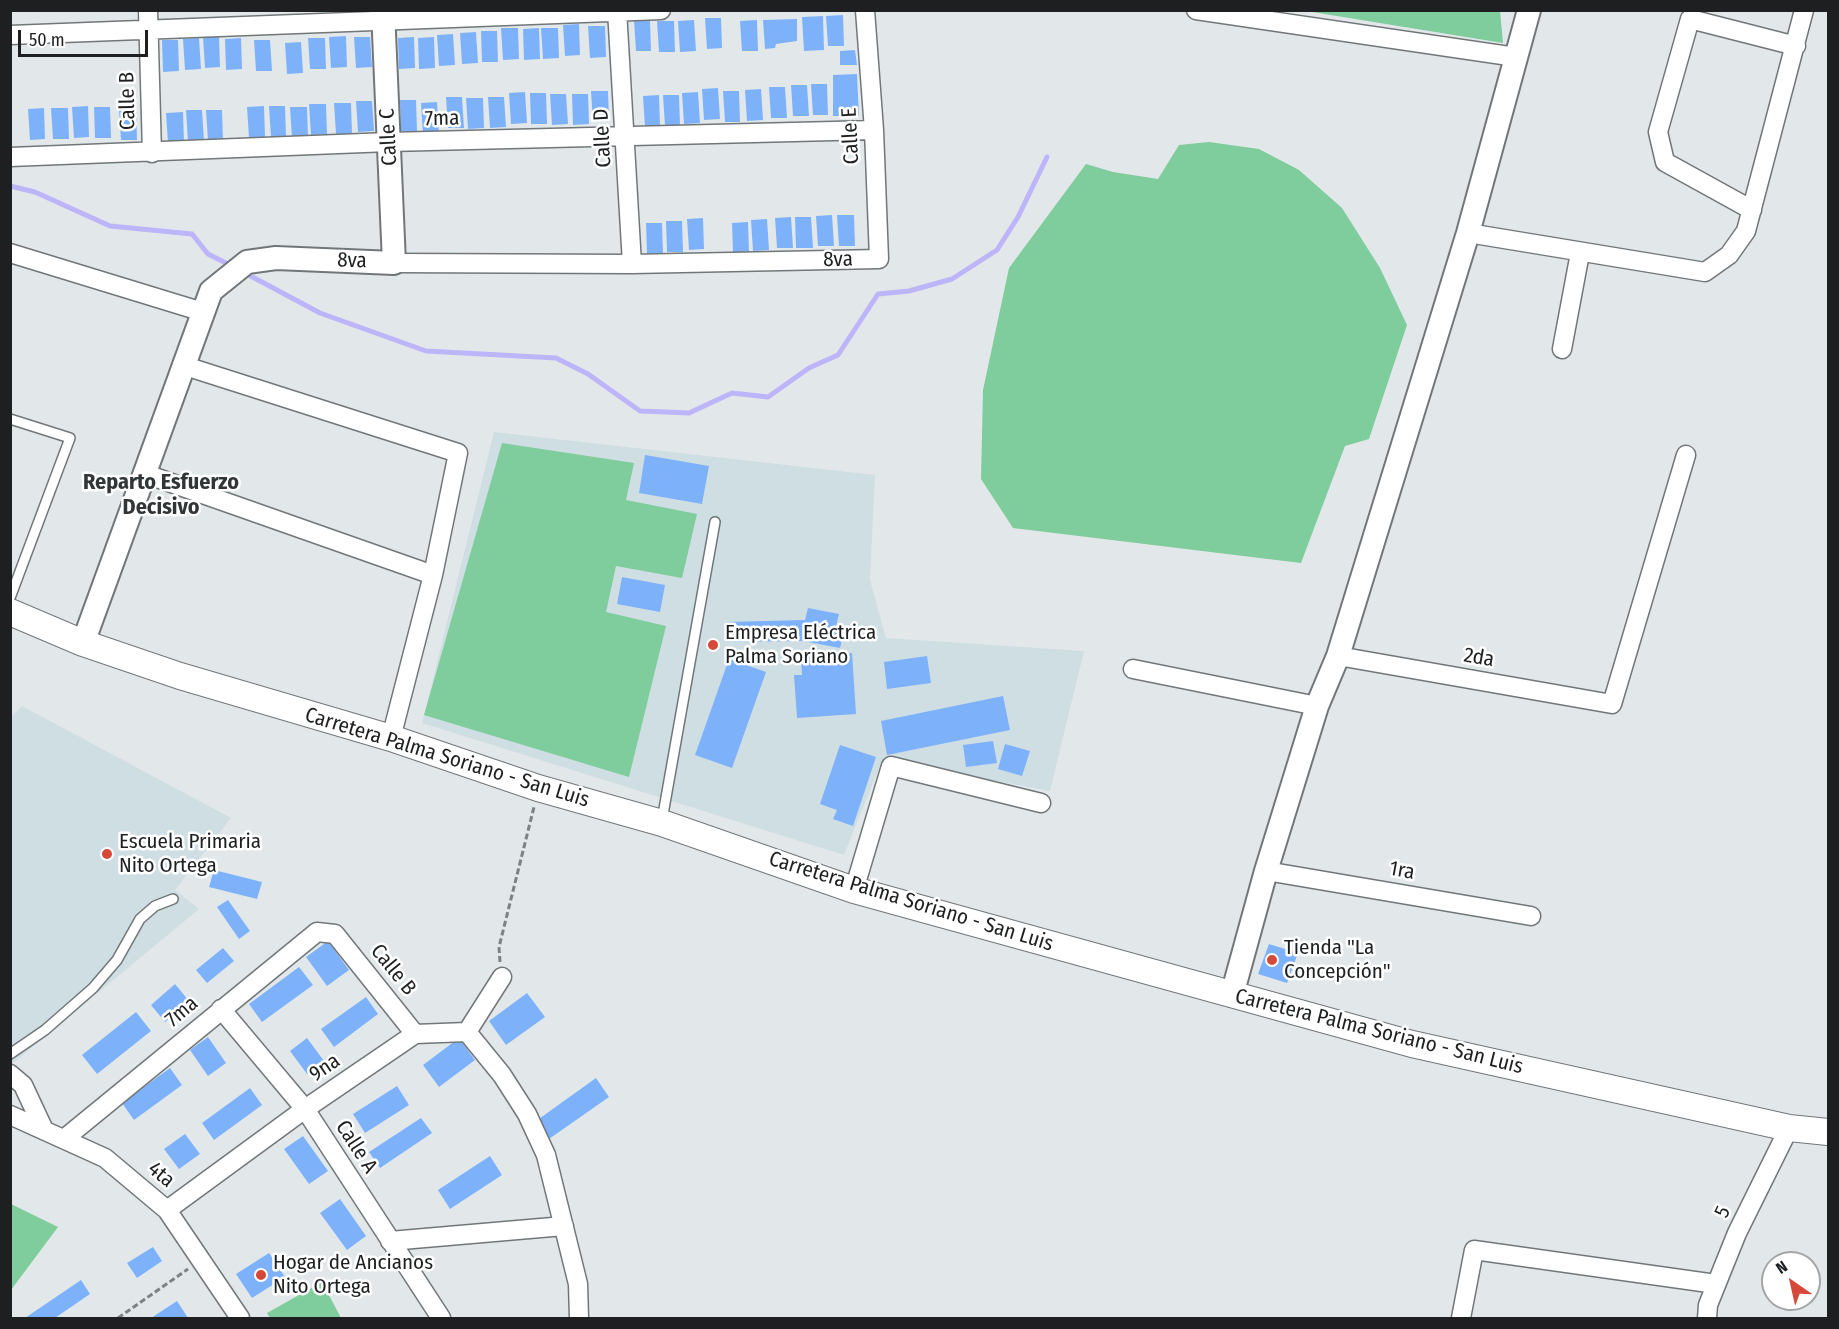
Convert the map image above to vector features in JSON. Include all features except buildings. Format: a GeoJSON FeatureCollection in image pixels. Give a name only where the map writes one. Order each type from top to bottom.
{"type":"FeatureCollection","features":[{"type":"Feature","properties":{"kind":"main road","name":"Carretera Palma Soriano - San Luis"},"geometry":{"type":"LineString","coordinates":[[10,612],[83,643],[180,676],[391,738],[538,788],[662,823],[854,890],[1412,1044],[1789,1128],[1828,1132]]}},
{"type":"Feature","properties":{"kind":"street","name":"Calle B"},"geometry":{"type":"LineString","coordinates":[[147,10],[152,153]]}},
{"type":"Feature","properties":{"kind":"street"},"geometry":{"type":"LineString","coordinates":[[10,35],[149,30],[383,16],[661,10]]}},
{"type":"Feature","properties":{"kind":"street","name":"Calle E"},"geometry":{"type":"LineString","coordinates":[[865,10],[874,130],[879,259]]}},
{"type":"Feature","properties":{"kind":"street"},"geometry":{"type":"LineString","coordinates":[[1196,10],[1515,57]]}},
{"type":"Feature","properties":{"kind":"street"},"geometry":{"type":"LineString","coordinates":[[1232,995],[1266,871],[1317,706],[1338,656],[1468,233],[1528,10]]}},
{"type":"Feature","properties":{"kind":"street"},"geometry":{"type":"LineString","coordinates":[[1468,233],[1705,272],[1729,255],[1746,231],[1804,10]]}},
{"type":"Feature","properties":{"kind":"street","name":"Calle D"},"geometry":{"type":"LineString","coordinates":[[617,12],[632,264]]}},
{"type":"Feature","properties":{"kind":"street","name":"Calle C"},"geometry":{"type":"LineString","coordinates":[[383,16],[394,263]]}},
{"type":"Feature","properties":{"kind":"street"},"geometry":{"type":"LineString","coordinates":[[1752,210],[1665,162],[1658,132],[1690,19],[1796,46]]}},
{"type":"Feature","properties":{"kind":"street","name":"7ma"},"geometry":{"type":"LineString","coordinates":[[10,157],[389,142],[625,138],[874,130]]}},
{"type":"Feature","properties":{"kind":"street"},"geometry":{"type":"LineString","coordinates":[[10,253],[203,312]]}},
{"type":"Feature","properties":{"kind":"street"},"geometry":{"type":"LineString","coordinates":[[1562,349],[1580,253]]}},
{"type":"Feature","properties":{"kind":"street","name":"8va"},"geometry":{"type":"LineString","coordinates":[[83,643],[182,365],[211,291],[247,262],[276,258],[394,263],[632,264],[879,259]]}},
{"type":"Feature","properties":{"kind":"street"},"geometry":{"type":"LineString","coordinates":[[182,365],[458,453],[433,575],[391,738]]}},
{"type":"Feature","properties":{"kind":"street","name":"2da"},"geometry":{"type":"LineString","coordinates":[[1338,656],[1612,704],[1686,455]]}},
{"type":"Feature","properties":{"kind":"street"},"geometry":{"type":"LineString","coordinates":[[143,473],[433,575]]}},
{"type":"Feature","properties":{"kind":"street"},"geometry":{"type":"LineString","coordinates":[[1133,669],[1317,706]]}},
{"type":"Feature","properties":{"kind":"street"},"geometry":{"type":"LineString","coordinates":[[854,890],[891,766],[1041,803]]}},
{"type":"Feature","properties":{"kind":"street","name":"1ra"},"geometry":{"type":"LineString","coordinates":[[1266,871],[1531,916]]}},
{"type":"Feature","properties":{"kind":"street","name":"7ma"},"geometry":{"type":"LineString","coordinates":[[64,1139],[317,932],[335,934]]}},
{"type":"Feature","properties":{"kind":"street","name":"Calle B"},"geometry":{"type":"LineString","coordinates":[[335,934],[415,1034]]}},
{"type":"Feature","properties":{"kind":"street"},"geometry":{"type":"LineString","coordinates":[[467,1032],[501,977]]}},
{"type":"Feature","properties":{"kind":"street","name":"Calle A"},"geometry":{"type":"LineString","coordinates":[[221,1009],[305,1109],[441,1318]]}},
{"type":"Feature","properties":{"kind":"street"},"geometry":{"type":"LineString","coordinates":[[415,1034],[467,1032]]}},
{"type":"Feature","properties":{"kind":"street"},"geometry":{"type":"LineString","coordinates":[[467,1032],[502,1074],[527,1114],[546,1155],[579,1284],[579,1318]]}},
{"type":"Feature","properties":{"kind":"street","name":"9na"},"geometry":{"type":"LineString","coordinates":[[167,1210],[305,1109],[415,1034]]}},
{"type":"Feature","properties":{"kind":"street"},"geometry":{"type":"LineString","coordinates":[[10,1074],[23,1085],[44,1130]]}},
{"type":"Feature","properties":{"kind":"street","name":"4ta"},"geometry":{"type":"LineString","coordinates":[[10,1114],[105,1158],[167,1210],[240,1318]]}},
{"type":"Feature","properties":{"kind":"street","name":"5"},"geometry":{"type":"LineString","coordinates":[[1707,1318],[1708,1305],[1737,1233],[1789,1128]]}},
{"type":"Feature","properties":{"kind":"street"},"geometry":{"type":"LineString","coordinates":[[390,1241],[564,1227]]}},
{"type":"Feature","properties":{"kind":"street"},"geometry":{"type":"LineString","coordinates":[[1461,1318],[1474,1250],[1716,1284]]}},
{"type":"Feature","properties":{"kind":"lane"},"geometry":{"type":"LineString","coordinates":[[10,419],[70,438],[10,598]]}},
{"type":"Feature","properties":{"kind":"lane"},"geometry":{"type":"LineString","coordinates":[[662,823],[715,522]]}},
{"type":"Feature","properties":{"kind":"lane"},"geometry":{"type":"LineString","coordinates":[[10,1054],[45,1030],[93,988],[117,960],[140,919],[155,906],[173,900]]}},
{"type":"Feature","properties":{"kind":"path"},"geometry":{"type":"LineString","coordinates":[[501,977],[499,947],[538,788]]}},
{"type":"Feature","properties":{"kind":"path"},"geometry":{"type":"LineString","coordinates":[[118,1318],[202,1259]]}},
{"type":"Feature","properties":{"kind":"shaded area","name":"Empresa Eléctrica Palma Soriano"},"geometry":{"type":"Polygon","coordinates":[[[494,432],[875,475],[870,580],[886,638],[1084,651],[1050,791],[882,760],[844,855],[422,723],[494,432]]]}},
{"type":"Feature","properties":{"kind":"shaded area","name":"Escuela Primaria Nito Ortega"},"geometry":{"type":"Polygon","coordinates":[[[22,706],[231,818],[175,890],[199,909],[11,1065],[10,718],[22,706]]]}},
{"type":"Feature","properties":{"kind":"green space"},"geometry":{"type":"Polygon","coordinates":[[[1306,11],[1500,11],[1503,43],[1306,11]]]}},
{"type":"Feature","properties":{"kind":"green space"},"geometry":{"type":"Polygon","coordinates":[[[1209,142],[1259,149],[1299,170],[1342,208],[1380,268],[1407,325],[1369,439],[1345,446],[1301,563],[1013,528],[981,479],[983,390],[1009,268],[1086,164],[1113,172],[1158,179],[1179,145],[1209,142]]]}},
{"type":"Feature","properties":{"kind":"green space"},"geometry":{"type":"Polygon","coordinates":[[[502,443],[634,463],[626,500],[697,514],[682,578],[616,566],[606,612],[666,626],[629,777],[424,715],[502,443]]]}},
{"type":"Feature","properties":{"kind":"green space"},"geometry":{"type":"Polygon","coordinates":[[[11,1204],[58,1227],[11,1290],[11,1204]]]}},
{"type":"Feature","properties":{"kind":"green space"},"geometry":{"type":"Polygon","coordinates":[[[322,1282],[341,1318],[270,1318],[267,1313],[322,1282]]]}},
{"type":"Feature","properties":{"kind":"waterway"},"geometry":{"type":"LineString","coordinates":[[245,273],[320,313],[426,351],[556,358],[588,374],[640,411],[689,413],[732,393],[768,397],[809,368],[838,355],[878,294],[909,291],[952,279],[997,250],[1018,217],[1047,157]]}},
{"type":"Feature","properties":{"kind":"waterway"},"geometry":{"type":"LineString","coordinates":[[10,186],[35,192],[110,226],[192,234],[208,254],[230,265]]}},
{"type":"Feature","properties":{"kind":"place","name":"Empresa Eléctrica Palma Soriano"},"geometry":{"type":"Point","coordinates":[713,645]}},
{"type":"Feature","properties":{"kind":"place","name":"Escuela Primaria Nito Ortega"},"geometry":{"type":"Point","coordinates":[107,854]}},
{"type":"Feature","properties":{"kind":"place","name":"Tienda \"La Concepción\""},"geometry":{"type":"Point","coordinates":[1272,960]}},
{"type":"Feature","properties":{"kind":"place","name":"Hogar de Ancianos Nito Ortega"},"geometry":{"type":"Point","coordinates":[261,1275]}},
{"type":"Feature","properties":{"kind":"district","name":"Reparto Esfuerzo Decisivo"},"geometry":{"type":"Point","coordinates":[161,496]}}]}
